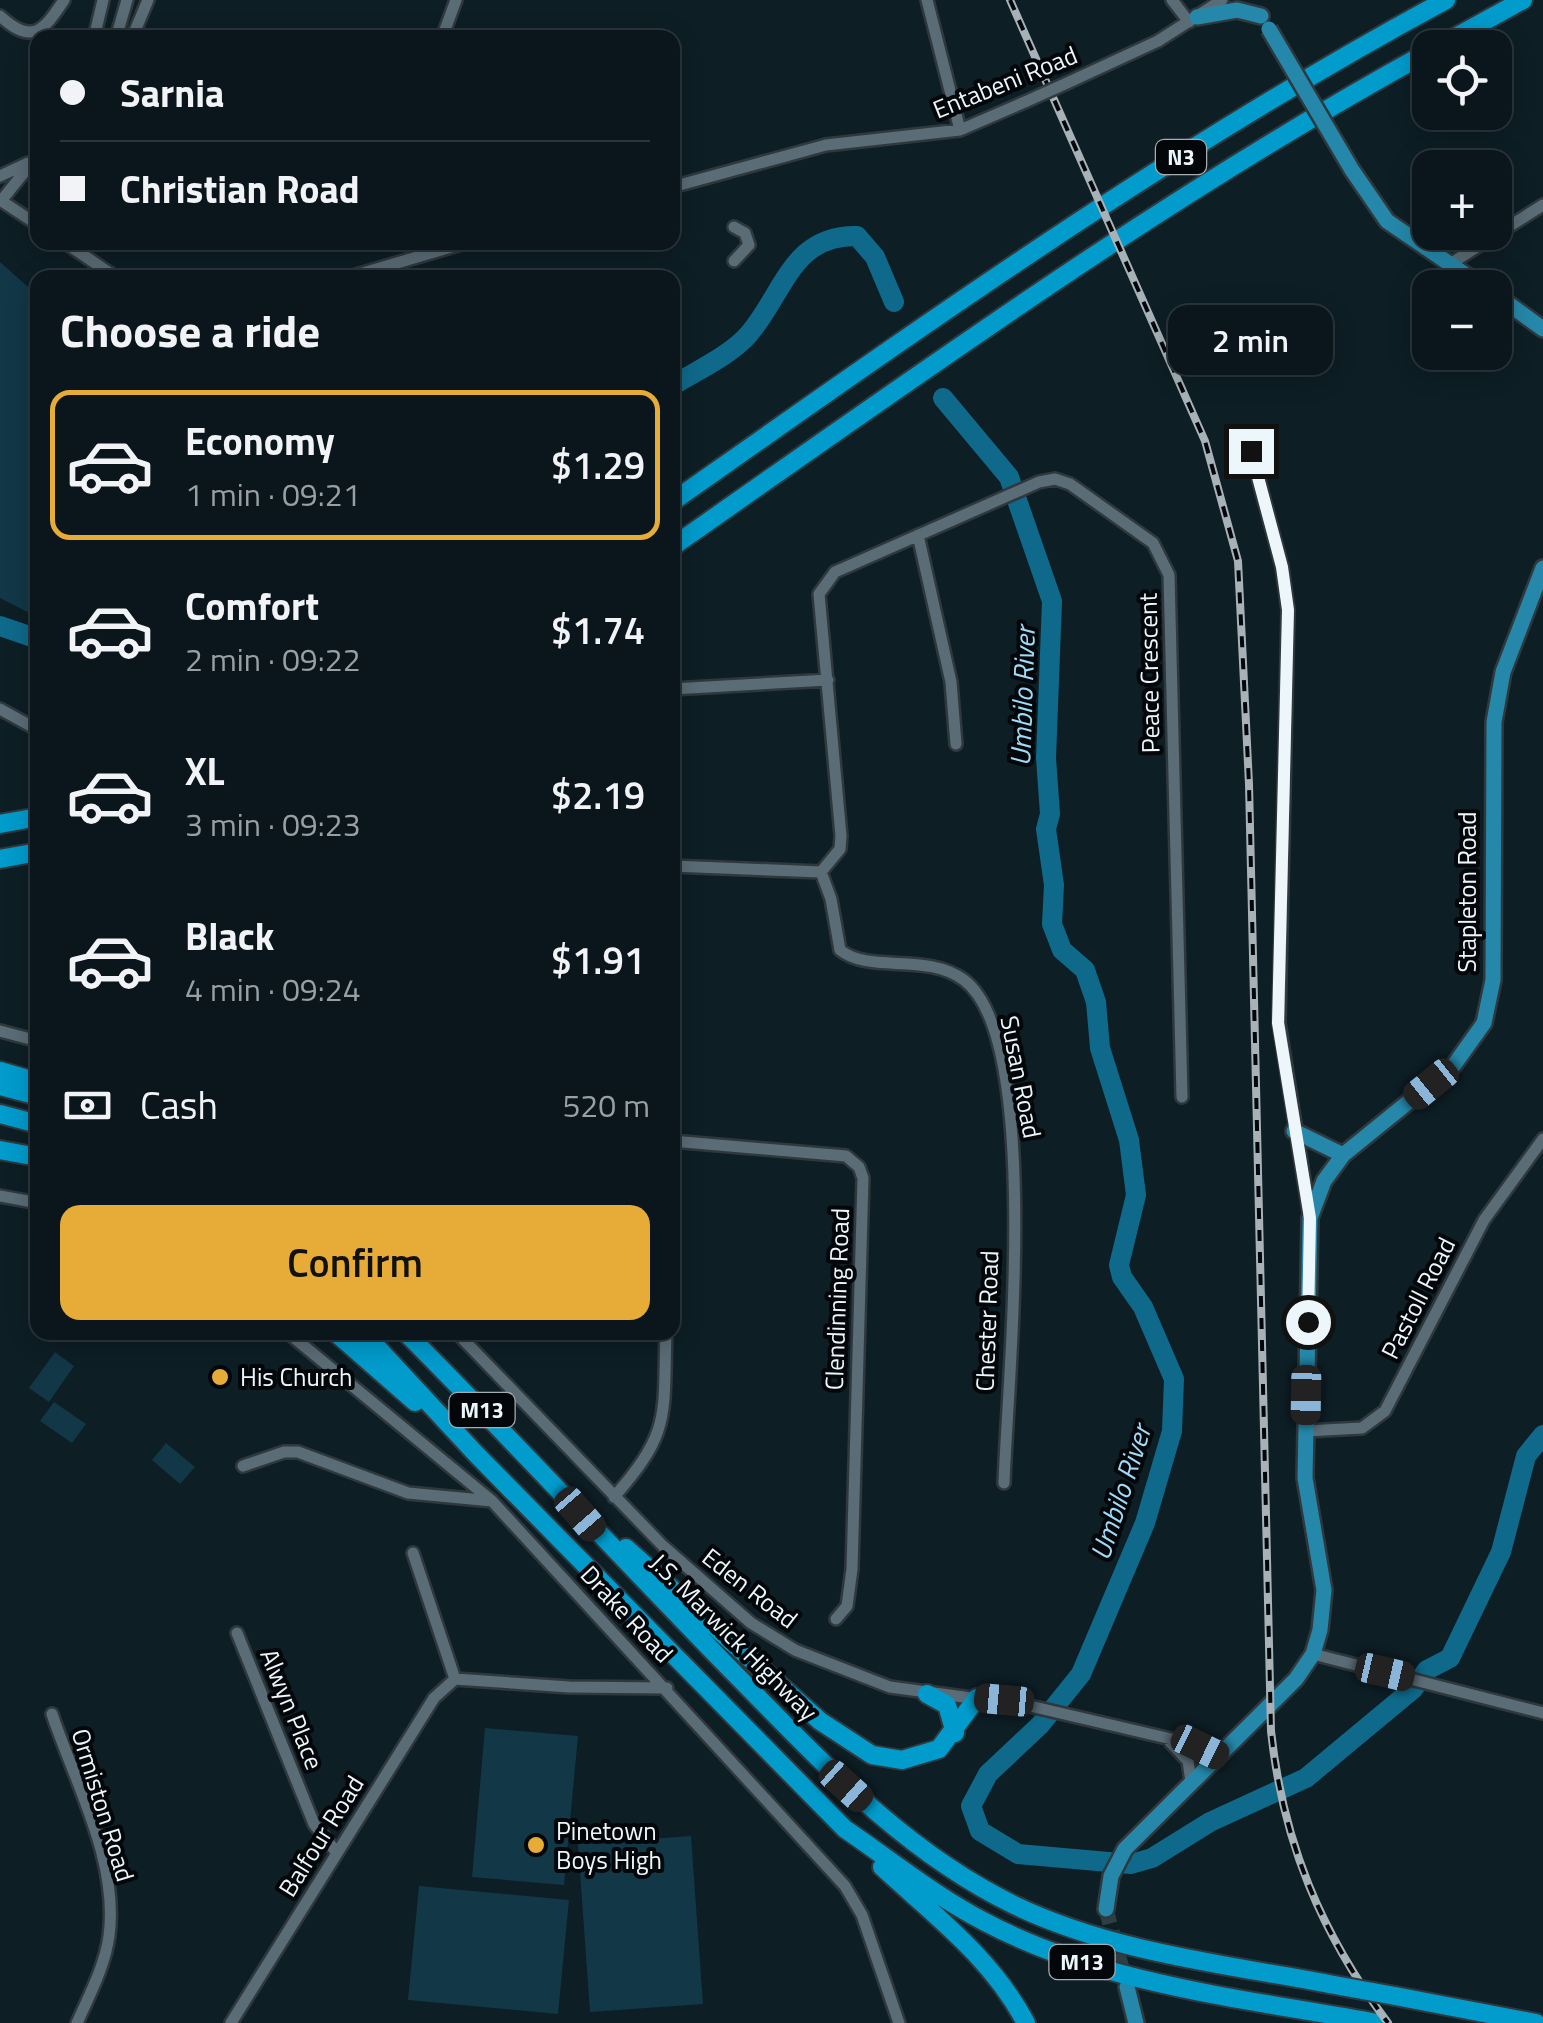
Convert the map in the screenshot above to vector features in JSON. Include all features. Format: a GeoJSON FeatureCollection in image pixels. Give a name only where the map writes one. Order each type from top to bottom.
{"type":"FeatureCollection","features":[{"type":"Feature","properties":{"kind":"highway","name":"N3"},"geometry":{"type":"LineString","coordinates":[[680,496],[923,326],[1218,133],[1446,0]]}},
{"type":"Feature","properties":{"kind":"highway","name":"N3"},"geometry":{"type":"LineString","coordinates":[[1468,30],[1522,0]]}},
{"type":"Feature","properties":{"kind":"highway","name":"N3"},"geometry":{"type":"LineString","coordinates":[[680,541],[944,357],[1217,176],[1412,61]]}},
{"type":"Feature","properties":{"kind":"highway"},"geometry":{"type":"LineString","coordinates":[[0,824],[30,818]]}},
{"type":"Feature","properties":{"kind":"highway"},"geometry":{"type":"LineString","coordinates":[[0,859],[30,853]]}},
{"type":"Feature","properties":{"kind":"highway"},"geometry":{"type":"LineString","coordinates":[[0,1072],[30,1080]]}},
{"type":"Feature","properties":{"kind":"highway"},"geometry":{"type":"LineString","coordinates":[[0,1086],[30,1094]]}},
{"type":"Feature","properties":{"kind":"highway"},"geometry":{"type":"LineString","coordinates":[[0,1114],[30,1122]]}},
{"type":"Feature","properties":{"kind":"highway"},"geometry":{"type":"LineString","coordinates":[[0,1150],[30,1156]]}},
{"type":"Feature","properties":{"kind":"highway"},"geometry":{"type":"LineString","coordinates":[[344,1340],[476,1454]]}},
{"type":"Feature","properties":{"kind":"highway","name":"M13"},"geometry":{"type":"LineString","coordinates":[[370,1340],[476,1454],[846,1829],[946,1900],[1067,1958],[1152,1980],[1377,2023]]}},
{"type":"Feature","properties":{"kind":"highway","name":"J.S. Marwick Highway"},"geometry":{"type":"LineString","coordinates":[[413,1340],[846,1786],[932,1858],[982,1889],[1070,1928],[1149,1949],[1536,2023]]}},
{"type":"Feature","properties":{"kind":"highway"},"geometry":{"type":"LineString","coordinates":[[558,1488],[849,1743],[872,1755],[902,1760],[939,1750],[955,1733],[976,1698]]}},
{"type":"Feature","properties":{"kind":"highway"},"geometry":{"type":"LineString","coordinates":[[927,1694],[947,1705],[955,1733]]}},
{"type":"Feature","properties":{"kind":"highway"},"geometry":{"type":"LineString","coordinates":[[846,1829],[974,1948],[1012,1996],[1026,2023]]}},
{"type":"Feature","properties":{"kind":"main road"},"geometry":{"type":"LineString","coordinates":[[1253,0],[1352,170],[1387,221],[1459,270]]}},
{"type":"Feature","properties":{"kind":"main road"},"geometry":{"type":"LineString","coordinates":[[1193,20],[1237,10],[1265,22]]}},
{"type":"Feature","properties":{"kind":"main road"},"geometry":{"type":"LineString","coordinates":[[1512,306],[1541,327]]}},
{"type":"Feature","properties":{"kind":"main road","name":"Stapleton Road"},"geometry":{"type":"LineString","coordinates":[[1106,1909],[1111,1876],[1125,1849],[1277,1701],[1313,1654],[1324,1590],[1305,1478],[1310,1218],[1324,1181],[1343,1156],[1454,1066],[1479,1033],[1490,1006],[1494,722],[1503,672],[1543,568]]}},
{"type":"Feature","properties":{"kind":"main road"},"geometry":{"type":"LineString","coordinates":[[1294,1130],[1343,1156]]}},
{"type":"Feature","properties":{"kind":"main road"},"geometry":{"type":"LineString","coordinates":[[1126,1986],[1136,2023]]}},
{"type":"Feature","properties":{"kind":"street"},"geometry":{"type":"LineString","coordinates":[[40,30],[64,0]]}},
{"type":"Feature","properties":{"kind":"street"},"geometry":{"type":"LineString","coordinates":[[96,30],[103,0]]}},
{"type":"Feature","properties":{"kind":"street"},"geometry":{"type":"LineString","coordinates":[[118,30],[127,0]]}},
{"type":"Feature","properties":{"kind":"street"},"geometry":{"type":"LineString","coordinates":[[135,30],[148,0]]}},
{"type":"Feature","properties":{"kind":"street"},"geometry":{"type":"LineString","coordinates":[[445,30],[456,0]]}},
{"type":"Feature","properties":{"kind":"street"},"geometry":{"type":"LineString","coordinates":[[928,0],[960,130]]}},
{"type":"Feature","properties":{"kind":"street"},"geometry":{"type":"LineString","coordinates":[[1172,0],[1193,20]]}},
{"type":"Feature","properties":{"kind":"street","name":"Entabeni Road"},"geometry":{"type":"LineString","coordinates":[[680,185],[826,145],[960,130],[1067,84],[1193,20],[1222,0]]}},
{"type":"Feature","properties":{"kind":"street"},"geometry":{"type":"LineString","coordinates":[[0,16],[14,29],[30,33]]}},
{"type":"Feature","properties":{"kind":"street"},"geometry":{"type":"LineString","coordinates":[[0,176],[30,161]]}},
{"type":"Feature","properties":{"kind":"street"},"geometry":{"type":"LineString","coordinates":[[30,165],[0,201],[30,220]]}},
{"type":"Feature","properties":{"kind":"street"},"geometry":{"type":"LineString","coordinates":[[1450,264],[1543,204]]}},
{"type":"Feature","properties":{"kind":"street"},"geometry":{"type":"LineString","coordinates":[[734,227],[745,234],[749,245],[734,261]]}},
{"type":"Feature","properties":{"kind":"street"},"geometry":{"type":"LineString","coordinates":[[76,250],[105,270]]}},
{"type":"Feature","properties":{"kind":"street"},"geometry":{"type":"LineString","coordinates":[[373,270],[441,250]]}},
{"type":"Feature","properties":{"kind":"street"},"geometry":{"type":"LineString","coordinates":[[1251,451],[1282,567],[1288,610],[1278,995],[1282,1061],[1310,1218]]}},
{"type":"Feature","properties":{"kind":"street","name":"Peace Crescent"},"geometry":{"type":"LineString","coordinates":[[828,680],[820,594],[824,582],[834,572],[1039,482],[1064,481],[1153,544],[1169,575],[1182,1098]]}},
{"type":"Feature","properties":{"kind":"street"},"geometry":{"type":"LineString","coordinates":[[918,535],[952,682],[956,744]]}},
{"type":"Feature","properties":{"kind":"street"},"geometry":{"type":"LineString","coordinates":[[680,689],[828,680],[840,836],[840,849],[821,872],[680,866]]}},
{"type":"Feature","properties":{"kind":"street"},"geometry":{"type":"LineString","coordinates":[[0,710],[30,726]]}},
{"type":"Feature","properties":{"kind":"street","name":"Susan Road"},"geometry":{"type":"LineString","coordinates":[[821,872],[832,899],[836,944],[846,956],[940,967],[978,994],[994,1034],[1014,1161]]}},
{"type":"Feature","properties":{"kind":"street"},"geometry":{"type":"LineString","coordinates":[[0,1031],[30,1039]]}},
{"type":"Feature","properties":{"kind":"street","name":"Pastoll Road"},"geometry":{"type":"LineString","coordinates":[[1306,1431],[1362,1428],[1385,1411],[1484,1220],[1543,1139]]}},
{"type":"Feature","properties":{"kind":"street","name":"Clendinning Road"},"geometry":{"type":"LineString","coordinates":[[680,1142],[846,1156],[863,1178],[852,1569],[847,1606],[836,1619]]}},
{"type":"Feature","properties":{"kind":"street","name":"Chester Road"},"geometry":{"type":"LineString","coordinates":[[1004,1483],[1014,1161]]}},
{"type":"Feature","properties":{"kind":"street"},"geometry":{"type":"LineString","coordinates":[[0,1196],[30,1201]]}},
{"type":"Feature","properties":{"kind":"street","name":"Drake Road"},"geometry":{"type":"LineString","coordinates":[[296,1340],[492,1501],[845,1886],[862,1915],[899,2023]]}},
{"type":"Feature","properties":{"kind":"street","name":"Eden Road"},"geometry":{"type":"LineString","coordinates":[[464,1340],[614,1496],[721,1599],[773,1638],[858,1678],[927,1694],[1030,1706],[1087,1718],[1218,1756]]}},
{"type":"Feature","properties":{"kind":"street"},"geometry":{"type":"LineString","coordinates":[[614,1496],[657,1442],[664,1412],[666,1340]]}},
{"type":"Feature","properties":{"kind":"street"},"geometry":{"type":"LineString","coordinates":[[244,1466],[298,1452],[319,1456],[380,1486],[438,1499],[492,1501]]}},
{"type":"Feature","properties":{"kind":"street"},"geometry":{"type":"LineString","coordinates":[[413,1553],[455,1679],[586,1688],[666,1688]]}},
{"type":"Feature","properties":{"kind":"street","name":"Alwyn Place"},"geometry":{"type":"LineString","coordinates":[[237,1633],[314,1824],[337,1853]]}},
{"type":"Feature","properties":{"kind":"street"},"geometry":{"type":"LineString","coordinates":[[1313,1654],[1543,1714]]}},
{"type":"Feature","properties":{"kind":"street","name":"Balfour Road"},"geometry":{"type":"LineString","coordinates":[[231,2023],[434,1698],[455,1679]]}},
{"type":"Feature","properties":{"kind":"street","name":"Ormiston Road"},"geometry":{"type":"LineString","coordinates":[[52,1714],[84,1800],[108,1892],[106,1950],[77,2023]]}},
{"type":"Feature","properties":{"kind":"street"},"geometry":{"type":"LineString","coordinates":[[1162,1738],[1184,1755],[1191,1782]]}},
{"type":"Feature","properties":{"kind":"shaded area"},"geometry":{"type":"Polygon","coordinates":[[[0,262],[30,289],[30,613],[0,598],[0,262]]]}},
{"type":"Feature","properties":{"kind":"shaded area"},"geometry":{"type":"Polygon","coordinates":[[[55,1352],[74,1366],[49,1402],[29,1388],[55,1352]]]}},
{"type":"Feature","properties":{"kind":"shaded area"},"geometry":{"type":"Polygon","coordinates":[[[54,1402],[86,1424],[72,1443],[40,1421],[54,1402]]]}},
{"type":"Feature","properties":{"kind":"shaded area"},"geometry":{"type":"Polygon","coordinates":[[[166,1443],[195,1467],[180,1484],[152,1460],[166,1443]]]}},
{"type":"Feature","properties":{"kind":"shaded area"},"geometry":{"type":"Polygon","coordinates":[[[485,1728],[578,1736],[564,1885],[472,1877],[485,1728]]]}},
{"type":"Feature","properties":{"kind":"shaded area"},"geometry":{"type":"Polygon","coordinates":[[[691,1836],[703,2004],[590,2012],[578,1844],[691,1836]]]}},
{"type":"Feature","properties":{"kind":"shaded area"},"geometry":{"type":"Polygon","coordinates":[[[419,1886],[569,1900],[558,2014],[408,2000],[419,1886]]]}},
{"type":"Feature","properties":{"kind":"waterway","name":"Umbilo River"},"geometry":{"type":"LineString","coordinates":[[680,381],[742,342],[792,268],[818,245],[835,238],[857,236],[875,257],[894,302]]}},
{"type":"Feature","properties":{"kind":"waterway","name":"Umbilo River"},"geometry":{"type":"LineString","coordinates":[[943,398],[1009,477],[1052,601],[1046,758],[1050,814],[1046,829],[1054,885],[1052,924],[1062,950],[1085,970],[1096,1002],[1100,1048],[1129,1140],[1136,1195],[1119,1265],[1122,1277],[1143,1307],[1174,1379],[1172,1431],[1145,1523],[1081,1674],[1040,1725],[988,1774],[971,1806],[980,1831],[1018,1854],[1131,1864],[1152,1858],[1210,1822],[1306,1778],[1413,1689],[1427,1670],[1450,1658],[1501,1552],[1526,1456],[1543,1435]]}},
{"type":"Feature","properties":{"kind":"waterway","name":"Umbilo River"},"geometry":{"type":"LineString","coordinates":[[0,626],[30,636]]}},
{"type":"Feature","properties":{"kind":"tunnel"},"geometry":{"type":"LineString","coordinates":[[1106,1909],[1126,1983]]}},
{"type":"Feature","properties":{"kind":"railway"},"geometry":{"type":"LineString","coordinates":[[1010,0],[1205,441],[1238,561],[1249,784],[1271,1731],[1285,1811],[1309,1885],[1343,1955],[1388,2023]]}},
{"type":"Feature","properties":{"kind":"place","name":"His Church"},"geometry":{"type":"Point","coordinates":[220,1377]}},
{"type":"Feature","properties":{"kind":"place","name":"Pinetown Boys High"},"geometry":{"type":"Point","coordinates":[536,1845]}},
{"type":"Feature","properties":{"kind":"route"},"geometry":{"type":"LineString","coordinates":[[1251,451],[1282,567],[1288,610],[1278,1023],[1310,1218],[1308,1322]]}}]}
